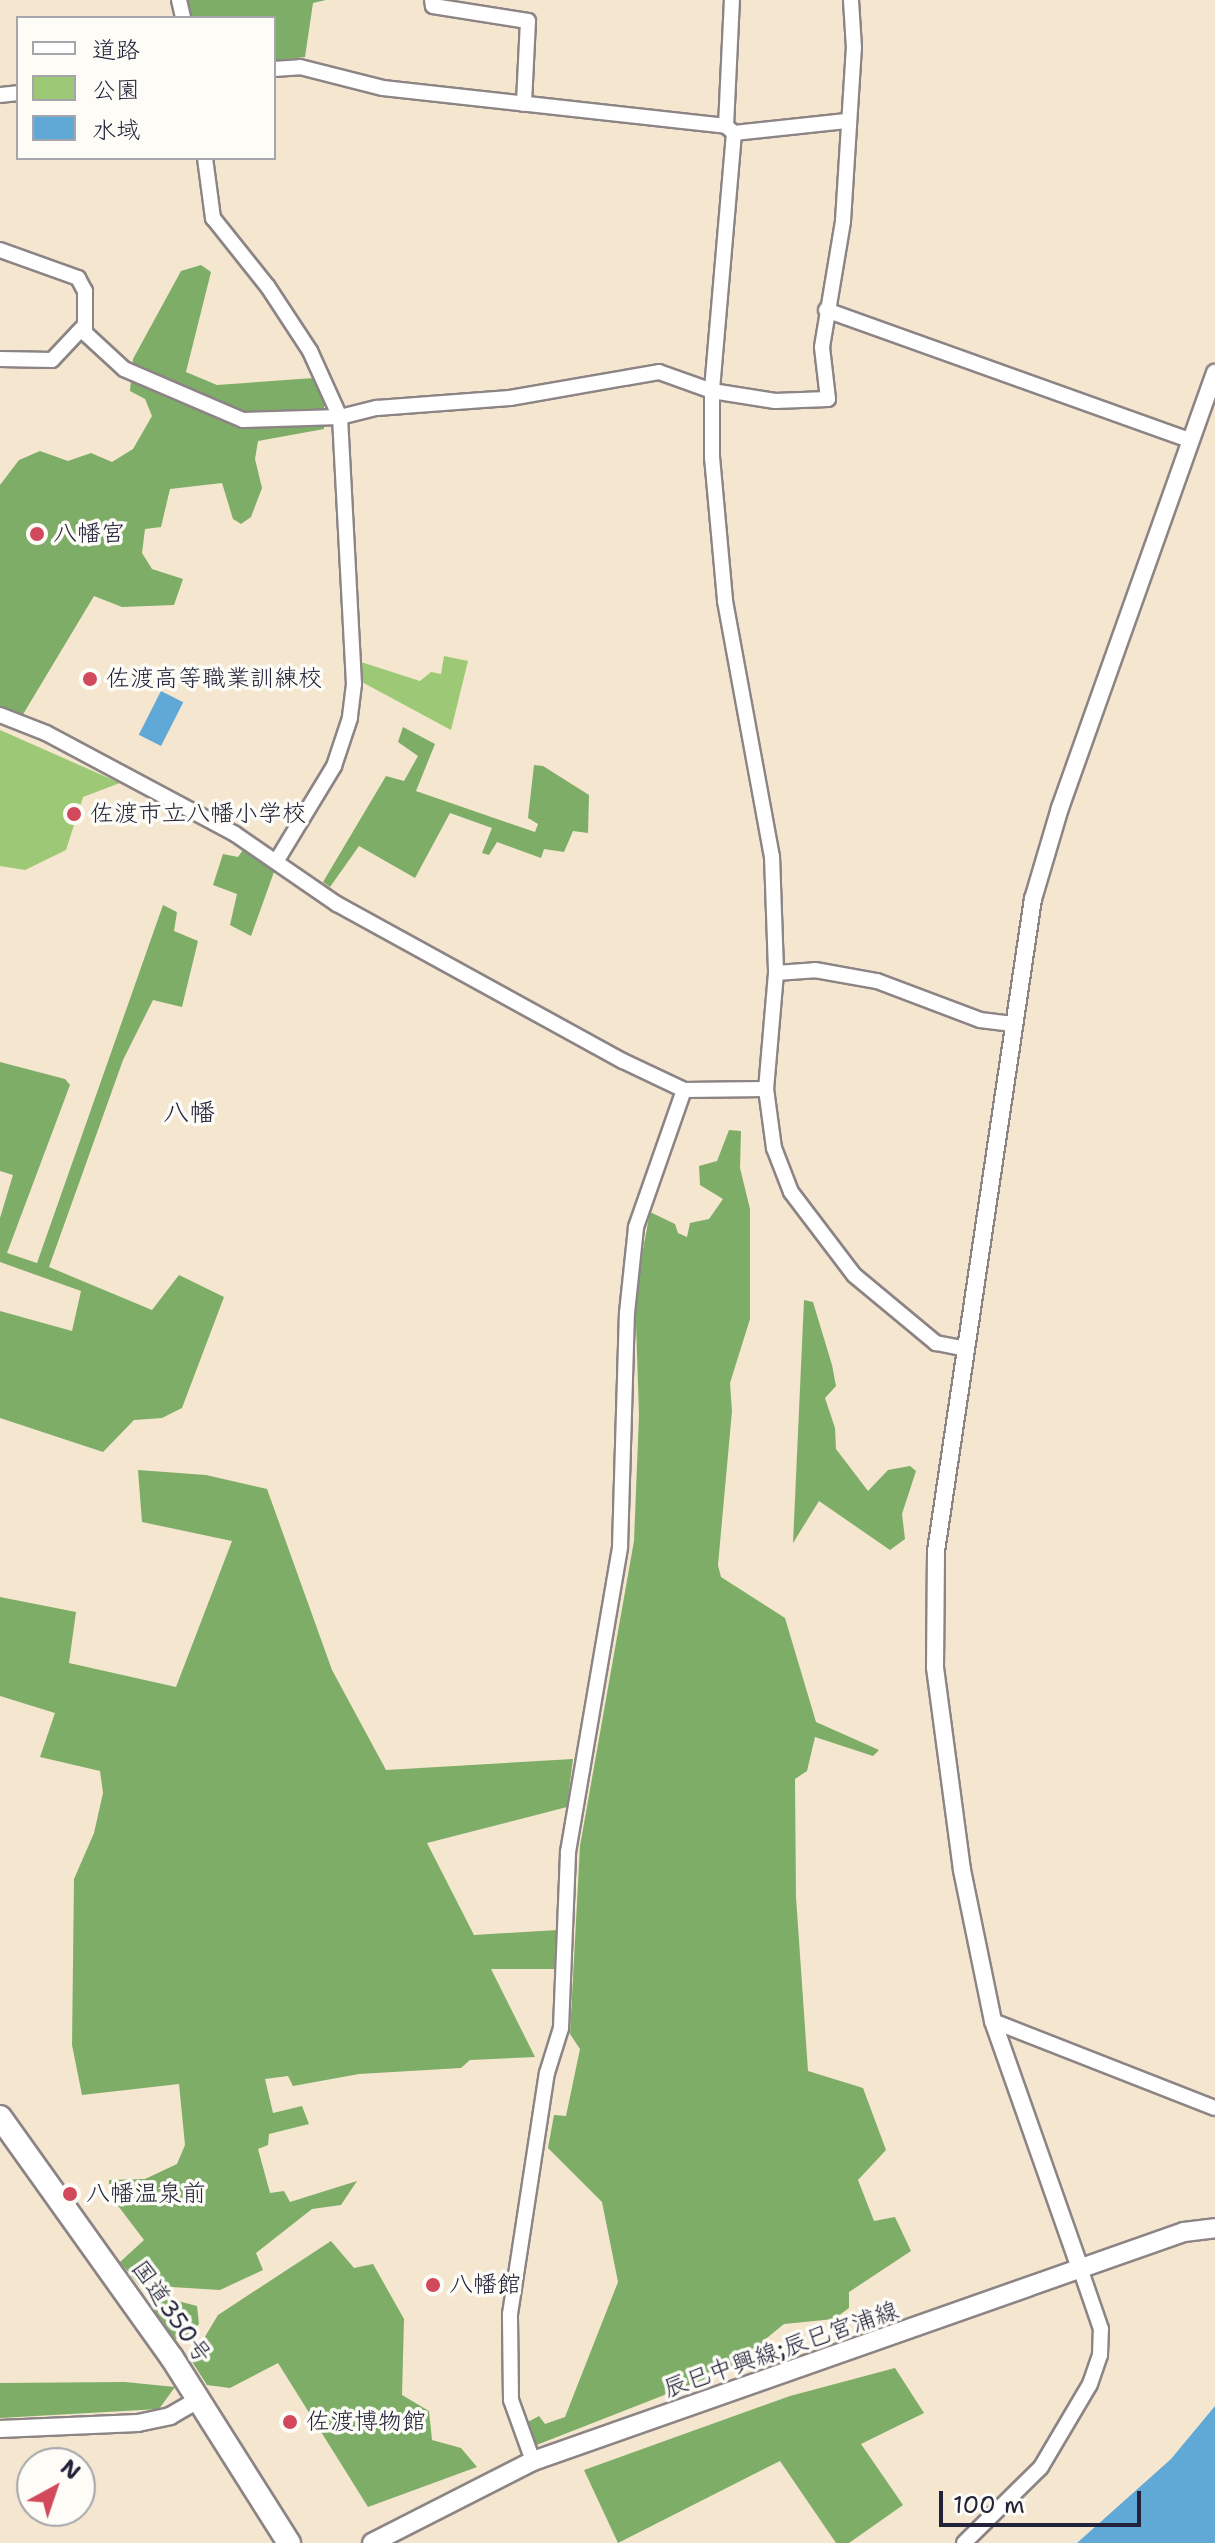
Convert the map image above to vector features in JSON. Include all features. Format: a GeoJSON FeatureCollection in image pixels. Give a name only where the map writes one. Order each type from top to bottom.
{"type":"FeatureCollection","features":[{"type":"Feature","properties":{"kind":"highway","name":"国道350号"},"geometry":{"type":"LineString","coordinates":[[0,2117],[199,2399],[289,2543]]}},
{"type":"Feature","properties":{"kind":"main road","name":"辰巳中興線;辰巳宮浦線"},"geometry":{"type":"LineString","coordinates":[[372,2543],[533,2461],[1081,2271],[1184,2232],[1215,2228]]}},
{"type":"Feature","properties":{"kind":"street"},"geometry":{"type":"LineString","coordinates":[[432,0],[433,6],[528,21],[524,104]]}},
{"type":"Feature","properties":{"kind":"street"},"geometry":{"type":"LineString","coordinates":[[732,0],[730,129],[712,391],[712,457],[725,601],[772,856],[776,973],[766,1089],[780,1166],[836,1254],[936,1343],[966,1349]]}},
{"type":"Feature","properties":{"kind":"street"},"geometry":{"type":"LineString","coordinates":[[83,327],[124,369],[147,383],[243,420],[340,417],[377,408],[510,398],[659,372],[712,391],[775,401],[828,399],[822,347],[843,221],[846,121],[854,48],[851,0]]}},
{"type":"Feature","properties":{"kind":"street"},"geometry":{"type":"LineString","coordinates":[[276,69],[300,67],[383,88],[730,129],[846,121]]}},
{"type":"Feature","properties":{"kind":"street"},"geometry":{"type":"LineString","coordinates":[[205,160],[213,218],[285,312],[340,417],[354,684],[350,718],[334,766],[277,860]]}},
{"type":"Feature","properties":{"kind":"street"},"geometry":{"type":"LineString","coordinates":[[0,250],[78,278],[85,291],[83,327],[52,360],[0,359]]}},
{"type":"Feature","properties":{"kind":"street"},"geometry":{"type":"LineString","coordinates":[[826,310],[1191,441]]}},
{"type":"Feature","properties":{"kind":"street"},"geometry":{"type":"LineString","coordinates":[[964,2543],[1041,2467],[1090,2384],[1100,2355],[1101,2329],[993,2021],[962,1870],[935,1667],[936,1551],[1023,945],[1044,859],[1215,373]]}},
{"type":"Feature","properties":{"kind":"street"},"geometry":{"type":"LineString","coordinates":[[0,715],[150,788],[277,860],[337,904],[684,1090],[766,1089]]}},
{"type":"Feature","properties":{"kind":"street"},"geometry":{"type":"LineString","coordinates":[[776,973],[815,970],[877,981],[980,1020],[1013,1024]]}},
{"type":"Feature","properties":{"kind":"street"},"geometry":{"type":"LineString","coordinates":[[533,2461],[511,2400],[510,2314],[547,2073],[561,2028],[568,1852],[620,1547],[627,1313],[636,1227],[684,1090]]}},
{"type":"Feature","properties":{"kind":"street"},"geometry":{"type":"LineString","coordinates":[[993,2021],[1215,2108]]}},
{"type":"Feature","properties":{"kind":"street"},"geometry":{"type":"LineString","coordinates":[[0,2429],[138,2423],[170,2416],[199,2399]]}},
{"type":"Feature","properties":{"kind":"green space"},"geometry":{"type":"Polygon","coordinates":[[[188,0],[326,0],[313,3],[305,57],[276,61],[276,16],[188,16],[188,0]]]}},
{"type":"Feature","properties":{"kind":"green space"},"geometry":{"type":"Polygon","coordinates":[[[201,265],[211,272],[186,372],[217,385],[314,378],[324,399],[324,429],[258,441],[255,459],[262,488],[251,517],[241,524],[233,519],[222,483],[170,489],[161,527],[145,529],[142,553],[152,569],[183,579],[174,605],[122,607],[94,596],[22,716],[0,708],[0,485],[19,460],[40,451],[68,461],[91,453],[112,462],[133,449],[152,416],[145,399],[130,391],[133,359],[181,271],[201,265]]]}},
{"type":"Feature","properties":{"kind":"green space"},"geometry":{"type":"Polygon","coordinates":[[[444,656],[468,661],[451,730],[360,681],[361,662],[420,681],[431,672],[441,674],[444,656]]]}},
{"type":"Feature","properties":{"kind":"green space"},"geometry":{"type":"Polygon","coordinates":[[[403,727],[435,744],[416,791],[535,832],[538,824],[528,818],[534,765],[543,766],[589,795],[588,833],[573,831],[564,852],[544,849],[541,858],[497,842],[489,855],[482,853],[492,828],[450,813],[415,878],[359,846],[330,887],[323,882],[386,776],[404,781],[418,756],[398,742],[403,727]]]}},
{"type":"Feature","properties":{"kind":"green space"},"geometry":{"type":"Polygon","coordinates":[[[0,730],[120,783],[83,797],[66,850],[25,870],[0,866],[0,730]]]}},
{"type":"Feature","properties":{"kind":"green space"},"geometry":{"type":"Polygon","coordinates":[[[245,847],[275,869],[251,936],[230,925],[237,894],[213,885],[223,854],[238,857],[245,847]]]}},
{"type":"Feature","properties":{"kind":"green space"},"geometry":{"type":"Polygon","coordinates":[[[163,905],[177,912],[174,931],[198,941],[182,1007],[153,1000],[123,1060],[49,1267],[152,1310],[179,1275],[224,1297],[182,1408],[162,1418],[134,1420],[103,1452],[0,1418],[0,1311],[72,1331],[81,1291],[0,1262],[0,1218],[13,1175],[0,1171],[0,1062],[65,1079],[70,1085],[7,1253],[37,1263],[163,905]]]}},
{"type":"Feature","properties":{"kind":"green space"},"geometry":{"type":"Polygon","coordinates":[[[729,1130],[741,1131],[740,1168],[750,1209],[750,1319],[730,1383],[732,1411],[718,1565],[721,1577],[785,1618],[816,1722],[879,1750],[873,1756],[815,1737],[807,1771],[795,1779],[796,1897],[808,2071],[863,2088],[886,2150],[858,2180],[874,2221],[895,2217],[911,2251],[849,2292],[849,2308],[834,2319],[784,2324],[762,2342],[764,2356],[534,2446],[526,2423],[539,2416],[545,2424],[565,2417],[618,2282],[602,2202],[548,2148],[554,2115],[566,2116],[580,2049],[570,2034],[580,1846],[634,1541],[639,1415],[635,1292],[650,1212],[675,1224],[678,1233],[687,1237],[690,1223],[709,1219],[723,1199],[700,1185],[699,1166],[717,1161],[729,1130]]]}},
{"type":"Feature","properties":{"kind":"green space"},"geometry":{"type":"Polygon","coordinates":[[[804,1300],[813,1302],[832,1365],[836,1386],[825,1398],[835,1428],[836,1449],[868,1491],[888,1470],[910,1466],[916,1471],[902,1514],[905,1539],[890,1550],[819,1501],[793,1543],[804,1300]]]}},
{"type":"Feature","properties":{"kind":"green space"},"geometry":{"type":"Polygon","coordinates":[[[138,1470],[206,1475],[267,1489],[332,1670],[386,1770],[573,1759],[567,1807],[427,1843],[474,1935],[558,1930],[555,1969],[491,1969],[535,2057],[470,2060],[461,2068],[359,2074],[293,2086],[288,2076],[265,2079],[273,2113],[302,2106],[309,2124],[269,2134],[268,2145],[258,2149],[270,2193],[284,2191],[290,2202],[357,2181],[341,2205],[312,2209],[256,2253],[263,2270],[220,2290],[139,2285],[120,2262],[144,2240],[109,2194],[109,2180],[145,2179],[177,2164],[185,2145],[179,2084],[82,2095],[72,2045],[74,1879],[94,1833],[103,1793],[100,1771],[40,1757],[55,1713],[0,1696],[0,1597],[76,1612],[69,1663],[176,1687],[232,1541],[142,1522],[138,1470]]]}},
{"type":"Feature","properties":{"kind":"green space"},"geometry":{"type":"Polygon","coordinates":[[[331,2241],[354,2268],[373,2264],[404,2319],[402,2395],[429,2411],[432,2440],[461,2448],[477,2467],[368,2507],[278,2363],[230,2388],[207,2385],[191,2360],[218,2315],[331,2241]]]}},
{"type":"Feature","properties":{"kind":"green space"},"geometry":{"type":"Polygon","coordinates":[[[170,2299],[197,2306],[199,2324],[184,2338],[175,2339],[150,2304],[170,2299]]]}},
{"type":"Feature","properties":{"kind":"green space"},"geometry":{"type":"Polygon","coordinates":[[[895,2368],[924,2413],[861,2444],[903,2505],[849,2543],[836,2543],[780,2461],[618,2543],[584,2470],[790,2396],[895,2368]]]}},
{"type":"Feature","properties":{"kind":"green space"},"geometry":{"type":"Polygon","coordinates":[[[125,2382],[175,2387],[159,2409],[0,2418],[0,2383],[125,2382]]]}},
{"type":"Feature","properties":{"kind":"water"},"geometry":{"type":"Polygon","coordinates":[[[161,691],[183,702],[161,746],[139,735],[161,691]]]}},
{"type":"Feature","properties":{"kind":"water"},"geometry":{"type":"Polygon","coordinates":[[[1215,2406],[1215,2543],[1077,2543],[1171,2459],[1215,2406]]]}},
{"type":"Feature","properties":{"kind":"place","name":"八幡宮"},"geometry":{"type":"Point","coordinates":[37,534]}},
{"type":"Feature","properties":{"kind":"place","name":"佐渡高等職業訓練校"},"geometry":{"type":"Point","coordinates":[90,679]}},
{"type":"Feature","properties":{"kind":"place","name":"佐渡市立八幡小学校"},"geometry":{"type":"Point","coordinates":[74,814]}},
{"type":"Feature","properties":{"kind":"place","name":"八幡温泉前"},"geometry":{"type":"Point","coordinates":[70,2194]}},
{"type":"Feature","properties":{"kind":"place","name":"八幡館"},"geometry":{"type":"Point","coordinates":[433,2285]}},
{"type":"Feature","properties":{"kind":"place","name":"佐渡博物館"},"geometry":{"type":"Point","coordinates":[290,2422]}},
{"type":"Feature","properties":{"kind":"district","name":"八幡"},"geometry":{"type":"Point","coordinates":[189,1112]}}]}
